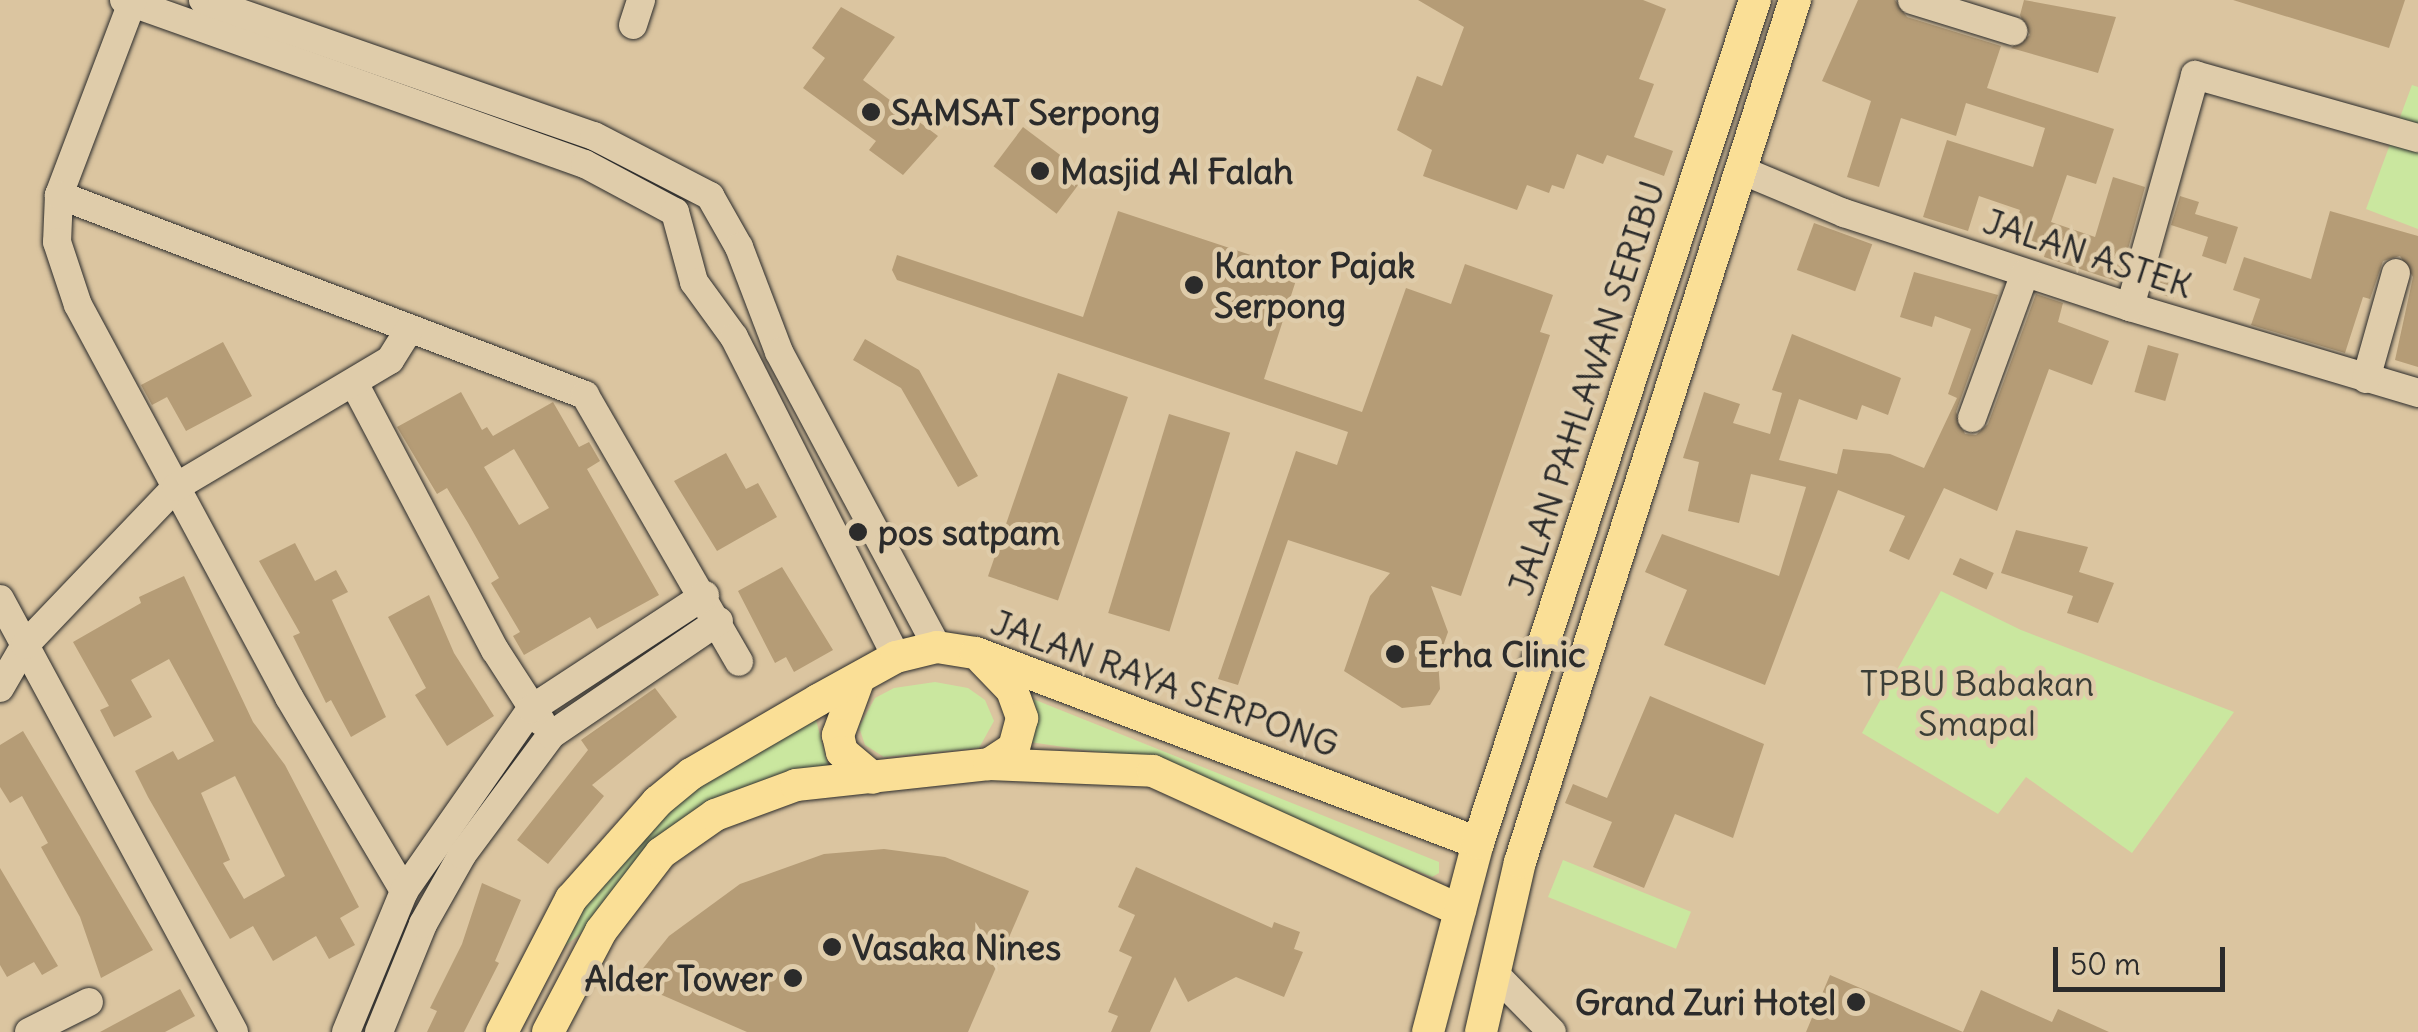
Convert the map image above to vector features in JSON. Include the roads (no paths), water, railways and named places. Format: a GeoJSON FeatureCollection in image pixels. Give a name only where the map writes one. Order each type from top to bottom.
{"type":"FeatureCollection","features":[{"type":"Feature","properties":{"kind":"main road","name":"JALAN PAHLAWAN SERIBU"},"geometry":{"type":"LineString","coordinates":[[1428,1032],[1478,843],[1756,0]]}},
{"type":"Feature","properties":{"kind":"main road"},"geometry":{"type":"LineString","coordinates":[[1481,1032],[1520,862],[1794,0]]}},
{"type":"Feature","properties":{"kind":"main road","name":"JALAN RAYA SERPONG"},"geometry":{"type":"LineString","coordinates":[[502,1032],[571,899],[657,802],[691,774],[896,657],[937,647],[976,653],[1478,843]]}},
{"type":"Feature","properties":{"kind":"main road"},"geometry":{"type":"LineString","coordinates":[[976,653],[1012,690],[1022,718],[1014,748],[989,764]]}},
{"type":"Feature","properties":{"kind":"main road"},"geometry":{"type":"LineString","coordinates":[[858,682],[838,736],[842,752],[874,778]]}},
{"type":"Feature","properties":{"kind":"main road"},"geometry":{"type":"LineString","coordinates":[[520,993],[553,1020],[616,908],[686,831],[796,785],[989,764],[1153,771],[1460,910]]}},
{"type":"Feature","properties":{"kind":"street"},"geometry":{"type":"LineString","coordinates":[[203,0],[594,136],[698,186],[719,206],[779,352],[937,647]]}},
{"type":"Feature","properties":{"kind":"street"},"geometry":{"type":"LineString","coordinates":[[1912,0],[2013,31]]}},
{"type":"Feature","properties":{"kind":"street"},"geometry":{"type":"LineString","coordinates":[[404,891],[288,697],[78,305],[57,242],[60,195],[129,2],[586,164],[666,204],[680,219],[694,282],[734,337],[896,657]]}},
{"type":"Feature","properties":{"kind":"street"},"geometry":{"type":"LineString","coordinates":[[2130,307],[2195,75],[2418,138]]}},
{"type":"Feature","properties":{"kind":"street","name":"JALAN ASTEK"},"geometry":{"type":"LineString","coordinates":[[1741,170],[1844,213],[2025,273],[2418,393]]}},
{"type":"Feature","properties":{"kind":"street"},"geometry":{"type":"LineString","coordinates":[[60,195],[585,395],[705,595],[739,662]]}},
{"type":"Feature","properties":{"kind":"street"},"geometry":{"type":"LineString","coordinates":[[1972,418],[2025,273]]}},
{"type":"Feature","properties":{"kind":"street"},"geometry":{"type":"LineString","coordinates":[[2366,379],[2396,273]]}},
{"type":"Feature","properties":{"kind":"street"},"geometry":{"type":"LineString","coordinates":[[0,688],[25,646],[176,487],[390,360],[409,330]]}},
{"type":"Feature","properties":{"kind":"street"},"geometry":{"type":"LineString","coordinates":[[354,383],[531,709],[551,734]]}},
{"type":"Feature","properties":{"kind":"street"},"geometry":{"type":"LineString","coordinates":[[855,576],[890,560]]}},
{"type":"Feature","properties":{"kind":"street"},"geometry":{"type":"LineString","coordinates":[[346,1032],[404,891],[531,709],[705,595]]}},
{"type":"Feature","properties":{"kind":"street"},"geometry":{"type":"LineString","coordinates":[[0,599],[234,1032]]}},
{"type":"Feature","properties":{"kind":"street"},"geometry":{"type":"LineString","coordinates":[[380,1032],[423,924],[462,856],[551,734],[718,621]]}},
{"type":"Feature","properties":{"kind":"street"},"geometry":{"type":"LineString","coordinates":[[1495,974],[1552,1032]]}},
{"type":"Feature","properties":{"kind":"street"},"geometry":{"type":"LineString","coordinates":[[29,1032],[89,1002]]}},
{"type":"Feature","properties":{"kind":"place","name":"SAMSAT Serpong"},"geometry":{"type":"Point","coordinates":[871,112]}},
{"type":"Feature","properties":{"kind":"place","name":"Masjid Al Falah"},"geometry":{"type":"Point","coordinates":[1040,171]}},
{"type":"Feature","properties":{"kind":"place","name":"Kantor Pajak Serpong"},"geometry":{"type":"Point","coordinates":[1194,285]}},
{"type":"Feature","properties":{"kind":"place","name":"pos satpam"},"geometry":{"type":"Point","coordinates":[858,532]}},
{"type":"Feature","properties":{"kind":"place","name":"Erha Clinic"},"geometry":{"type":"Point","coordinates":[1395,654]}},
{"type":"Feature","properties":{"kind":"place","name":"Vasaka Nines"},"geometry":{"type":"Point","coordinates":[832,947]}},
{"type":"Feature","properties":{"kind":"place","name":"Alder Tower"},"geometry":{"type":"Point","coordinates":[793,978]}},
{"type":"Feature","properties":{"kind":"place","name":"Grand Zuri Hotel"},"geometry":{"type":"Point","coordinates":[1856,1002]}},
{"type":"Feature","properties":{"kind":"park label","name":"TPBU Babakan Smapal"},"geometry":{"type":"Point","coordinates":[1977,703]}}]}
